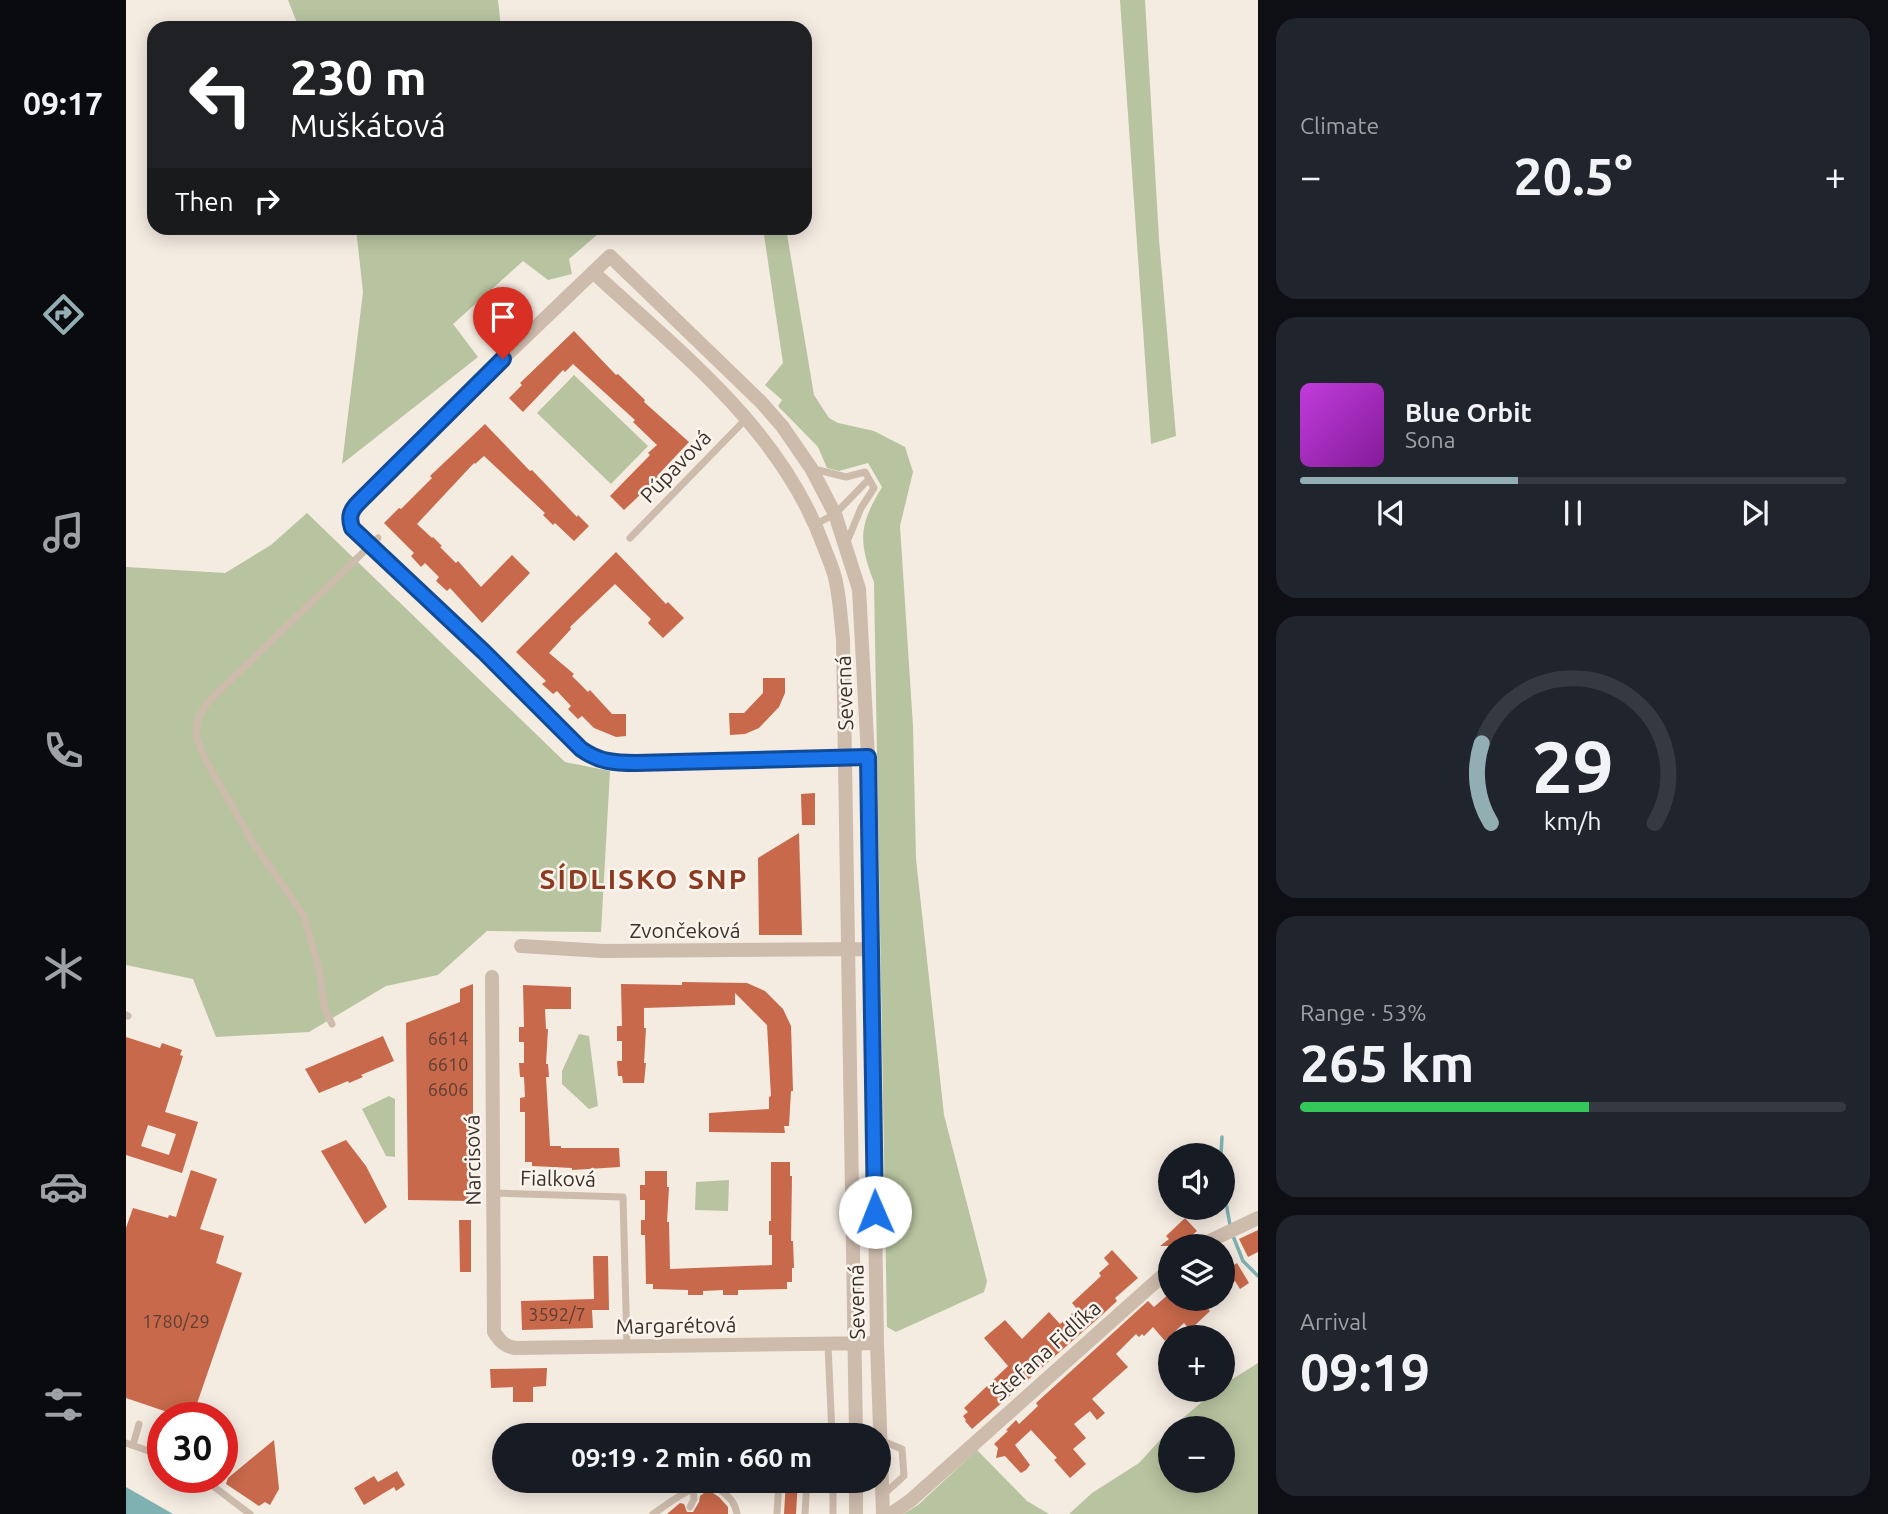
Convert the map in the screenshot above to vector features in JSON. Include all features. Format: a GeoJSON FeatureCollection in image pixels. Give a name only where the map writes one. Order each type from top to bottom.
{"type":"FeatureCollection","features":[{"type":"Feature","properties":{"kind":"street","name":"Severná"},"geometry":{"type":"LineString","coordinates":[[856,1423],[844,640],[836,580],[816,524],[783,464],[746,418],[698,368],[593,272],[610,256],[761,402],[789,436],[811,468],[835,514],[859,589],[868,757],[879,1423]]}},
{"type":"Feature","properties":{"kind":"street"},"geometry":{"type":"LineString","coordinates":[[593,272],[470,390],[352,509],[349,519],[352,528],[369,541],[581,749],[593,757],[605,761],[636,763],[868,757]]}},
{"type":"Feature","properties":{"kind":"street"},"geometry":{"type":"LineString","coordinates":[[746,418],[761,402]]}},
{"type":"Feature","properties":{"kind":"street","name":"Zvončeková"},"geometry":{"type":"LineString","coordinates":[[521,946],[603,951],[872,949]]}},
{"type":"Feature","properties":{"kind":"street","name":"Narcisová"},"geometry":{"type":"LineString","coordinates":[[492,978],[494,1332],[499,1341]]}},
{"type":"Feature","properties":{"kind":"street"},"geometry":{"type":"LineString","coordinates":[[1223,1234],[1258,1218]]}},
{"type":"Feature","properties":{"kind":"street","name":"Štefana Fidlíka"},"geometry":{"type":"LineString","coordinates":[[891,1514],[911,1500],[1158,1280]]}},
{"type":"Feature","properties":{"kind":"street","name":"Margarétová"},"geometry":{"type":"LineString","coordinates":[[499,1341],[506,1347],[515,1349],[877,1343]]}},
{"type":"Feature","properties":{"kind":"street"},"geometry":{"type":"LineString","coordinates":[[856,1493],[856,1514]]}},
{"type":"Feature","properties":{"kind":"street","name":"Severná"},"geometry":{"type":"LineString","coordinates":[[882,1493],[883,1514]]}},
{"type":"Feature","properties":{"kind":"lane","name":"Púpavová"},"geometry":{"type":"LineString","coordinates":[[630,538],[746,418]]}},
{"type":"Feature","properties":{"kind":"lane"},"geometry":{"type":"LineString","coordinates":[[811,468],[846,477],[865,472],[874,488],[861,508],[846,543]]}},
{"type":"Feature","properties":{"kind":"lane"},"geometry":{"type":"LineString","coordinates":[[816,524],[835,514],[869,479]]}},
{"type":"Feature","properties":{"kind":"lane"},"geometry":{"type":"LineString","coordinates":[[332,1024],[324,1007],[320,973],[303,916],[254,844],[207,763],[196,736],[198,717],[209,701],[369,541]]}},
{"type":"Feature","properties":{"kind":"lane","name":"Fialková"},"geometry":{"type":"LineString","coordinates":[[493,1194],[623,1197],[627,1347]]}},
{"type":"Feature","properties":{"kind":"lane"},"geometry":{"type":"LineString","coordinates":[[828,1345],[831,1423]]}},
{"type":"Feature","properties":{"kind":"lane"},"geometry":{"type":"LineString","coordinates":[[139,1424],[130,1444],[147,1450]]}},
{"type":"Feature","properties":{"kind":"lane"},"geometry":{"type":"LineString","coordinates":[[891,1444],[902,1449],[904,1476],[891,1488]]}},
{"type":"Feature","properties":{"kind":"lane"},"geometry":{"type":"LineString","coordinates":[[222,1493],[250,1514]]}},
{"type":"Feature","properties":{"kind":"lane"},"geometry":{"type":"LineString","coordinates":[[653,1514],[687,1493]]}},
{"type":"Feature","properties":{"kind":"lane"},"geometry":{"type":"LineString","coordinates":[[690,1507],[693,1493]]}},
{"type":"Feature","properties":{"kind":"lane"},"geometry":{"type":"LineString","coordinates":[[724,1493],[734,1501],[737,1514]]}},
{"type":"Feature","properties":{"kind":"lane"},"geometry":{"type":"LineString","coordinates":[[776,1514],[778,1493]]}},
{"type":"Feature","properties":{"kind":"lane"},"geometry":{"type":"LineString","coordinates":[[805,1514],[806,1493]]}},
{"type":"Feature","properties":{"kind":"lane"},"geometry":{"type":"LineString","coordinates":[[833,1493],[833,1514]]}},
{"type":"Feature","properties":{"kind":"lane"},"geometry":{"type":"LineString","coordinates":[[882,1496],[885,1493]]}},
{"type":"Feature","properties":{"kind":"green space"},"geometry":{"type":"Polygon","coordinates":[[[288,0],[498,0],[500,21],[296,21],[288,0]]]}},
{"type":"Feature","properties":{"kind":"green space"},"geometry":{"type":"Polygon","coordinates":[[[1120,0],[1145,0],[1159,239],[1176,436],[1151,444],[1120,0]]]}},
{"type":"Feature","properties":{"kind":"green space"},"geometry":{"type":"Polygon","coordinates":[[[357,235],[597,235],[569,259],[572,274],[548,280],[523,261],[453,324],[478,357],[342,464],[363,292],[357,235]]]}},
{"type":"Feature","properties":{"kind":"green space"},"geometry":{"type":"Polygon","coordinates":[[[764,235],[787,235],[814,395],[829,418],[838,423],[874,431],[905,447],[913,472],[900,526],[913,726],[916,859],[944,1115],[987,1281],[984,1292],[896,1332],[887,1327],[874,582],[863,544],[865,523],[882,487],[868,463],[839,471],[827,468],[818,447],[778,406],[782,400],[765,385],[783,363],[764,235]]]}},
{"type":"Feature","properties":{"kind":"green space"},"geometry":{"type":"Polygon","coordinates":[[[574,375],[648,446],[611,484],[537,413],[574,375]]]}},
{"type":"Feature","properties":{"kind":"green space"},"geometry":{"type":"Polygon","coordinates":[[[307,513],[565,762],[610,771],[601,932],[487,931],[438,975],[386,986],[309,1032],[216,1037],[193,979],[126,965],[126,567],[225,573],[271,545],[307,513]]]}},
{"type":"Feature","properties":{"kind":"green space"},"geometry":{"type":"Polygon","coordinates":[[[579,1034],[589,1036],[598,1106],[589,1109],[562,1084],[562,1071],[579,1034]]]}},
{"type":"Feature","properties":{"kind":"green space"},"geometry":{"type":"Polygon","coordinates":[[[389,1096],[395,1099],[395,1157],[386,1156],[362,1109],[389,1096]]]}},
{"type":"Feature","properties":{"kind":"green space"},"geometry":{"type":"Polygon","coordinates":[[[729,1180],[728,1211],[695,1210],[696,1182],[729,1180]]]}},
{"type":"Feature","properties":{"kind":"green space"},"geometry":{"type":"Polygon","coordinates":[[[1258,1363],[1258,1514],[1069,1514],[1092,1493],[1139,1463],[1158,1442],[1158,1493],[1235,1493],[1235,1416],[1185,1416],[1202,1402],[1235,1402],[1235,1377],[1258,1363]]]}},
{"type":"Feature","properties":{"kind":"green space"},"geometry":{"type":"Polygon","coordinates":[[[977,1450],[1027,1501],[1049,1514],[903,1514],[918,1505],[977,1450]]]}},
{"type":"Feature","properties":{"kind":"water"},"geometry":{"type":"Polygon","coordinates":[[[126,1487],[173,1514],[126,1514],[126,1487]]]}},
{"type":"Feature","properties":{"kind":"building"},"geometry":{"type":"Polygon","coordinates":[[[574,331],[616,375],[689,442],[658,478],[624,510],[610,496],[657,445],[633,422],[635,420],[573,364],[565,372],[563,370],[523,412],[509,398],[522,385],[520,383],[574,331]]]}},
{"type":"Feature","properties":{"kind":"building"},"geometry":{"type":"Polygon","coordinates":[[[485,424],[589,526],[574,541],[555,523],[553,525],[543,515],[545,513],[484,456],[474,463],[417,524],[442,546],[440,547],[456,563],[458,561],[481,587],[512,555],[530,573],[482,623],[450,588],[447,591],[436,581],[439,577],[425,563],[421,567],[411,556],[414,553],[384,523],[485,424]]]}},
{"type":"Feature","properties":{"kind":"building"},"geometry":{"type":"Polygon","coordinates":[[[616,552],[666,604],[668,602],[684,618],[663,638],[648,623],[651,619],[615,584],[570,627],[549,653],[574,674],[572,676],[588,692],[590,690],[612,714],[626,714],[626,736],[616,737],[594,728],[582,716],[578,719],[568,709],[571,706],[557,691],[553,694],[542,684],[546,681],[516,652],[616,552]]]}},
{"type":"Feature","properties":{"kind":"building"},"geometry":{"type":"Polygon","coordinates":[[[763,678],[785,678],[785,693],[779,707],[759,728],[745,734],[730,735],[729,713],[744,713],[763,693],[763,678]]]}},
{"type":"Feature","properties":{"kind":"building"},"geometry":{"type":"Polygon","coordinates":[[[815,793],[815,825],[802,825],[801,794],[815,793]]]}},
{"type":"Feature","properties":{"kind":"building"},"geometry":{"type":"Polygon","coordinates":[[[799,833],[802,935],[759,935],[758,858],[799,833]]]}},
{"type":"Feature","properties":{"kind":"building"},"geometry":{"type":"Polygon","coordinates":[[[682,982],[747,983],[765,991],[783,1009],[791,1026],[793,1091],[789,1126],[784,1126],[785,1133],[709,1132],[709,1113],[769,1109],[771,1096],[767,1025],[735,993],[735,1005],[644,1008],[644,1083],[623,1083],[622,1076],[618,1076],[617,1061],[622,1061],[622,1041],[617,1041],[617,1026],[622,1026],[621,984],[682,985],[682,982]]]}},
{"type":"Feature","properties":{"kind":"building"},"geometry":{"type":"Polygon","coordinates":[[[473,984],[473,1201],[408,1200],[406,1023],[460,1002],[460,989],[473,984]]]}},
{"type":"Feature","properties":{"kind":"building"},"geometry":{"type":"Polygon","coordinates":[[[523,985],[571,987],[571,1009],[545,1009],[548,1029],[546,1064],[549,1077],[546,1077],[550,1146],[619,1148],[620,1167],[572,1170],[532,1166],[532,1162],[525,1162],[525,1112],[520,1112],[520,1098],[525,1097],[524,1077],[520,1077],[519,1063],[524,1063],[524,1042],[519,1042],[519,1027],[524,1027],[523,985]]]}},
{"type":"Feature","properties":{"kind":"building"},"geometry":{"type":"Polygon","coordinates":[[[383,1036],[394,1061],[349,1083],[348,1081],[319,1093],[305,1069],[383,1036]]]}},
{"type":"Feature","properties":{"kind":"building"},"geometry":{"type":"Polygon","coordinates":[[[126,1037],[160,1048],[162,1043],[182,1050],[180,1055],[183,1056],[165,1112],[198,1122],[182,1173],[126,1155],[126,1037]],[[148,1125],[141,1146],[169,1155],[176,1134],[148,1125]]]}},
{"type":"Feature","properties":{"kind":"building"},"geometry":{"type":"Polygon","coordinates":[[[346,1140],[366,1166],[387,1207],[365,1224],[321,1151],[346,1140]]]}},
{"type":"Feature","properties":{"kind":"building"},"geometry":{"type":"Polygon","coordinates":[[[771,1162],[790,1162],[792,1176],[791,1241],[794,1268],[792,1282],[787,1282],[787,1289],[738,1290],[738,1295],[723,1295],[723,1290],[703,1291],[703,1295],[688,1295],[688,1290],[653,1289],[653,1284],[646,1284],[645,1235],[641,1235],[641,1220],[645,1220],[645,1200],[640,1200],[640,1185],[645,1185],[645,1171],[667,1171],[670,1269],[772,1265],[772,1235],[769,1235],[771,1162]]]}},
{"type":"Feature","properties":{"kind":"building"},"geometry":{"type":"Polygon","coordinates":[[[191,1170],[217,1179],[200,1229],[224,1236],[216,1263],[242,1273],[198,1402],[147,1402],[147,1405],[126,1398],[126,1228],[133,1208],[168,1218],[169,1215],[176,1217],[191,1170]]]}},
{"type":"Feature","properties":{"kind":"building"},"geometry":{"type":"Polygon","coordinates":[[[459,1220],[471,1220],[471,1272],[460,1272],[459,1220]]]}},
{"type":"Feature","properties":{"kind":"building"},"geometry":{"type":"Polygon","coordinates":[[[1183,1220],[1187,1220],[1197,1231],[1194,1234],[1168,1234],[1183,1220]]]}},
{"type":"Feature","properties":{"kind":"building"},"geometry":{"type":"Polygon","coordinates":[[[1258,1230],[1258,1252],[1248,1257],[1239,1239],[1258,1230]]]}},
{"type":"Feature","properties":{"kind":"building"},"geometry":{"type":"Polygon","coordinates":[[[1112,1250],[1138,1278],[1115,1298],[1117,1301],[1103,1314],[972,1429],[963,1416],[968,1412],[964,1408],[1008,1366],[984,1338],[1005,1320],[1022,1339],[1049,1312],[1060,1324],[1077,1309],[1072,1303],[1101,1276],[1099,1273],[1109,1264],[1104,1258],[1112,1250]]]}},
{"type":"Feature","properties":{"kind":"building"},"geometry":{"type":"Polygon","coordinates":[[[593,1256],[608,1256],[609,1310],[592,1310],[593,1328],[522,1330],[521,1301],[594,1299],[593,1256]]]}},
{"type":"Feature","properties":{"kind":"building"},"geometry":{"type":"Polygon","coordinates":[[[1237,1263],[1249,1283],[1240,1289],[1235,1281],[1237,1263]]]}},
{"type":"Feature","properties":{"kind":"building"},"geometry":{"type":"Polygon","coordinates":[[[1148,1301],[1154,1307],[1158,1303],[1158,1311],[1210,1311],[1195,1325],[1158,1325],[1158,1333],[1153,1327],[1144,1336],[1142,1334],[1139,1337],[1136,1334],[1116,1354],[1128,1367],[1092,1399],[1105,1413],[1097,1420],[1090,1411],[1074,1424],[1086,1438],[1073,1449],[1086,1464],[1070,1478],[1054,1460],[1057,1458],[1031,1430],[1015,1445],[1030,1465],[1026,1470],[1021,1473],[1005,1456],[996,1458],[998,1448],[994,1444],[1016,1420],[1019,1424],[1038,1406],[1036,1403],[1148,1301]]]}},
{"type":"Feature","properties":{"kind":"building"},"geometry":{"type":"Polygon","coordinates":[[[547,1368],[546,1386],[533,1387],[533,1402],[513,1402],[513,1387],[491,1388],[490,1369],[547,1368]]]}},
{"type":"Feature","properties":{"kind":"building"},"geometry":{"type":"Polygon","coordinates":[[[274,1440],[279,1489],[270,1505],[265,1502],[259,1506],[238,1492],[238,1470],[274,1440]]]}},
{"type":"Feature","properties":{"kind":"building"},"geometry":{"type":"Polygon","coordinates":[[[397,1471],[405,1485],[396,1491],[394,1487],[364,1505],[354,1488],[374,1476],[378,1482],[397,1471]]]}},
{"type":"Feature","properties":{"kind":"building"},"geometry":{"type":"Polygon","coordinates":[[[713,1493],[728,1507],[728,1514],[667,1514],[680,1503],[684,1504],[687,1512],[693,1512],[700,1496],[713,1493]]]}},
{"type":"Feature","properties":{"kind":"building"},"geometry":{"type":"Polygon","coordinates":[[[785,1493],[797,1493],[796,1514],[784,1514],[785,1493]]]}},
{"type":"Feature","properties":{"kind":"waterway"},"geometry":{"type":"LineString","coordinates":[[1222,1137],[1222,1143]]}},
{"type":"Feature","properties":{"kind":"waterway"},"geometry":{"type":"LineString","coordinates":[[1229,1220],[1230,1225]]}},
{"type":"Feature","properties":{"kind":"waterway"},"geometry":{"type":"LineString","coordinates":[[1235,1241],[1243,1261],[1258,1276]]}},
{"type":"Feature","properties":{"kind":"district","name":"SÍDLISKO SNP"},"geometry":{"type":"Point","coordinates":[644,878]}},
{"type":"Feature","properties":{"kind":"route"},"geometry":{"type":"LineString","coordinates":[[503,359],[352,509],[349,519],[352,528],[484,652],[581,749],[593,757],[605,761],[636,763],[868,757],[875,1212]]}}]}
